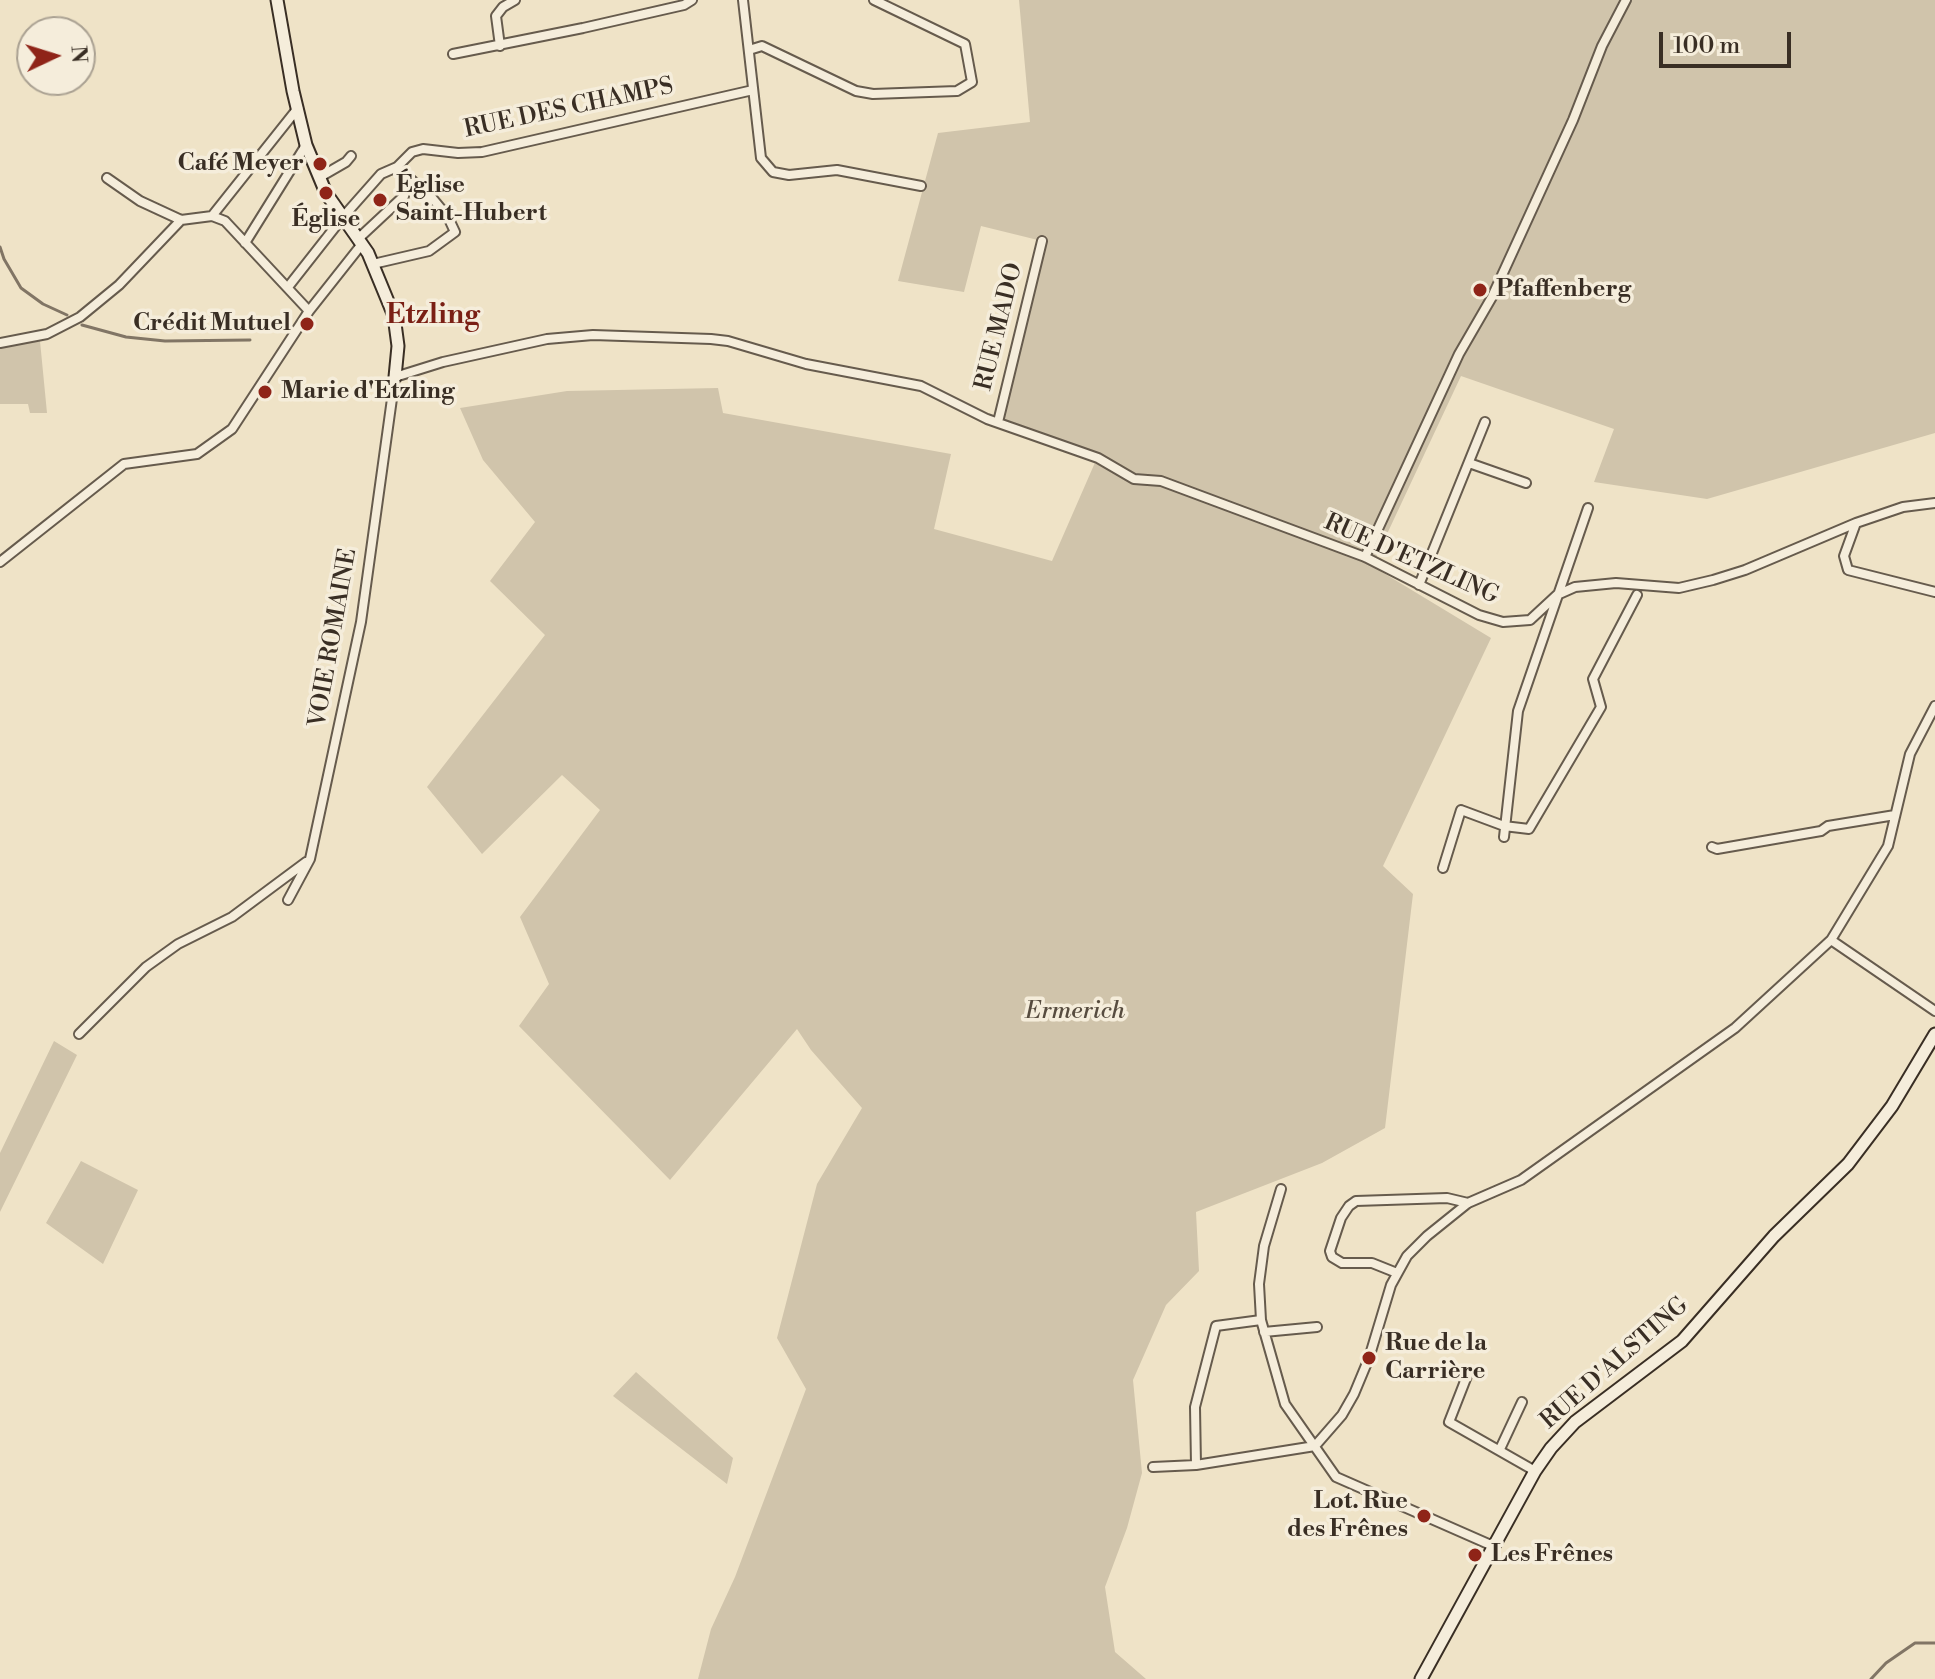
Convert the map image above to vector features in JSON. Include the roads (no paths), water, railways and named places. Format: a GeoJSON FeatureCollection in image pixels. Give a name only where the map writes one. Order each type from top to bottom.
{"type":"FeatureCollection","features":[{"type":"Feature","properties":{"kind":"main road"},"geometry":{"type":"LineString","coordinates":[[277,0],[306,145],[322,186],[361,241],[373,264],[394,316],[398,346],[395,377]]}},
{"type":"Feature","properties":{"kind":"main road","name":"RUE D'ALSTING"},"geometry":{"type":"LineString","coordinates":[[1421,1679],[1535,1471],[1551,1448],[1575,1422],[1682,1341],[1774,1236],[1848,1164],[1892,1106],[1935,1034]]}},
{"type":"Feature","properties":{"kind":"street"},"geometry":{"type":"LineString","coordinates":[[500,46],[496,16],[515,0]]}},
{"type":"Feature","properties":{"kind":"street"},"geometry":{"type":"LineString","coordinates":[[453,54],[684,5],[692,0]]}},
{"type":"Feature","properties":{"kind":"street"},"geometry":{"type":"LineString","coordinates":[[743,0],[761,158],[773,172],[789,175],[837,170],[921,186]]}},
{"type":"Feature","properties":{"kind":"street"},"geometry":{"type":"LineString","coordinates":[[749,50],[762,46],[856,91],[873,94],[957,91],[972,82],[965,44],[886,3],[874,0]]}},
{"type":"Feature","properties":{"kind":"street"},"geometry":{"type":"LineString","coordinates":[[1365,557],[1459,354],[1492,297],[1573,120],[1602,46],[1626,0]]}},
{"type":"Feature","properties":{"kind":"street","name":"RUE DES CHAMPS"},"geometry":{"type":"LineString","coordinates":[[288,287],[381,174],[397,167],[412,152],[423,149],[482,152],[753,90]]}},
{"type":"Feature","properties":{"kind":"street"},"geometry":{"type":"LineString","coordinates":[[212,216],[298,108]]}},
{"type":"Feature","properties":{"kind":"street"},"geometry":{"type":"LineString","coordinates":[[245,243],[306,145]]}},
{"type":"Feature","properties":{"kind":"street"},"geometry":{"type":"LineString","coordinates":[[320,177],[351,156]]}},
{"type":"Feature","properties":{"kind":"street"},"geometry":{"type":"LineString","coordinates":[[373,264],[429,251],[455,232],[448,217],[433,199],[397,167]]}},
{"type":"Feature","properties":{"kind":"street"},"geometry":{"type":"LineString","coordinates":[[107,178],[140,201],[181,220],[212,216],[225,221],[309,311]]}},
{"type":"Feature","properties":{"kind":"street"},"geometry":{"type":"LineString","coordinates":[[0,562],[124,464],[197,454],[232,429],[309,311],[361,241],[404,196]]}},
{"type":"Feature","properties":{"kind":"street"},"geometry":{"type":"LineString","coordinates":[[0,343],[47,334],[80,317],[119,285],[181,220]]}},
{"type":"Feature","properties":{"kind":"street","name":"RUE MADO"},"geometry":{"type":"LineString","coordinates":[[998,422],[1042,241]]}},
{"type":"Feature","properties":{"kind":"street","name":"RUE D'ETZLING"},"geometry":{"type":"LineString","coordinates":[[395,377],[443,362],[547,339],[593,335],[720,340],[806,364],[921,386],[998,422],[1098,458],[1134,479],[1161,481],[1365,557],[1479,615],[1503,622],[1530,620],[1557,595],[1575,587],[1616,583],[1679,588],[1745,570],[1856,523],[1903,507],[1935,503]]}},
{"type":"Feature","properties":{"kind":"street","name":"VOIE ROMAINE"},"geometry":{"type":"LineString","coordinates":[[288,900],[310,859],[361,622],[395,377]]}},
{"type":"Feature","properties":{"kind":"street"},"geometry":{"type":"LineString","coordinates":[[1419,585],[1485,422]]}},
{"type":"Feature","properties":{"kind":"street"},"geometry":{"type":"LineString","coordinates":[[1469,463],[1526,483]]}},
{"type":"Feature","properties":{"kind":"street"},"geometry":{"type":"LineString","coordinates":[[1504,837],[1518,711],[1588,508]]}},
{"type":"Feature","properties":{"kind":"street"},"geometry":{"type":"LineString","coordinates":[[1856,523],[1844,556],[1848,570],[1935,592]]}},
{"type":"Feature","properties":{"kind":"street"},"geometry":{"type":"LineString","coordinates":[[1443,868],[1461,810],[1504,826],[1529,829],[1601,707],[1593,679],[1637,595]]}},
{"type":"Feature","properties":{"kind":"street"},"geometry":{"type":"LineString","coordinates":[[1153,1467],[1196,1465],[1315,1446],[1342,1415],[1354,1394],[1369,1358],[1391,1285],[1407,1256],[1417,1246],[1468,1203],[1521,1180],[1735,1028],[1831,940],[1888,846],[1910,754],[1935,706]]}},
{"type":"Feature","properties":{"kind":"street"},"geometry":{"type":"LineString","coordinates":[[1712,847],[1717,849],[1806,834],[1828,826],[1895,815]]}},
{"type":"Feature","properties":{"kind":"street"},"geometry":{"type":"LineString","coordinates":[[79,1034],[146,967],[178,944],[232,917],[310,859]]}},
{"type":"Feature","properties":{"kind":"street"},"geometry":{"type":"LineString","coordinates":[[1831,940],[1935,1011]]}},
{"type":"Feature","properties":{"kind":"street"},"geometry":{"type":"LineString","coordinates":[[1281,1189],[1264,1246],[1259,1284],[1261,1320],[1285,1404],[1336,1477],[1493,1546]]}},
{"type":"Feature","properties":{"kind":"street"},"geometry":{"type":"LineString","coordinates":[[1397,1273],[1372,1263],[1342,1263],[1332,1257],[1330,1251],[1341,1218],[1349,1206],[1356,1201],[1447,1198],[1468,1203]]}},
{"type":"Feature","properties":{"kind":"street"},"geometry":{"type":"LineString","coordinates":[[1196,1465],[1195,1407],[1216,1326],[1261,1320]]}},
{"type":"Feature","properties":{"kind":"street"},"geometry":{"type":"LineString","coordinates":[[1264,1332],[1317,1327]]}},
{"type":"Feature","properties":{"kind":"street"},"geometry":{"type":"LineString","coordinates":[[1467,1376],[1449,1422],[1535,1471]]}},
{"type":"Feature","properties":{"kind":"street"},"geometry":{"type":"LineString","coordinates":[[1500,1449],[1522,1402]]}},
{"type":"Feature","properties":{"kind":"waterway"},"geometry":{"type":"LineString","coordinates":[[0,247],[21,288],[43,304],[67,315]]}},
{"type":"Feature","properties":{"kind":"waterway"},"geometry":{"type":"LineString","coordinates":[[82,325],[126,337],[165,341],[250,340]]}},
{"type":"Feature","properties":{"kind":"waterway"},"geometry":{"type":"LineString","coordinates":[[1871,1679],[1886,1663],[1915,1643],[1935,1643]]}},
{"type":"Feature","properties":{"kind":"place","name":"Café Meyer"},"geometry":{"type":"Point","coordinates":[320,164]}},
{"type":"Feature","properties":{"kind":"place","name":"Église"},"geometry":{"type":"Point","coordinates":[326,193]}},
{"type":"Feature","properties":{"kind":"place","name":"Église Saint-Hubert"},"geometry":{"type":"Point","coordinates":[380,200]}},
{"type":"Feature","properties":{"kind":"place","name":"Pfaffenberg"},"geometry":{"type":"Point","coordinates":[1480,290]}},
{"type":"Feature","properties":{"kind":"place","name":"Crédit Mutuel"},"geometry":{"type":"Point","coordinates":[307,324]}},
{"type":"Feature","properties":{"kind":"place","name":"Marie d'Etzling"},"geometry":{"type":"Point","coordinates":[265,392]}},
{"type":"Feature","properties":{"kind":"place","name":"Rue de la Carrière"},"geometry":{"type":"Point","coordinates":[1369,1358]}},
{"type":"Feature","properties":{"kind":"place","name":"Lot. Rue des Frênes"},"geometry":{"type":"Point","coordinates":[1424,1516]}},
{"type":"Feature","properties":{"kind":"place","name":"Les Frênes"},"geometry":{"type":"Point","coordinates":[1475,1555]}},
{"type":"Feature","properties":{"kind":"district","name":"Etzling"},"geometry":{"type":"Point","coordinates":[433,316]}},
{"type":"Feature","properties":{"kind":"park label","name":"Ermerich"},"geometry":{"type":"Point","coordinates":[1075,1012]}}]}
